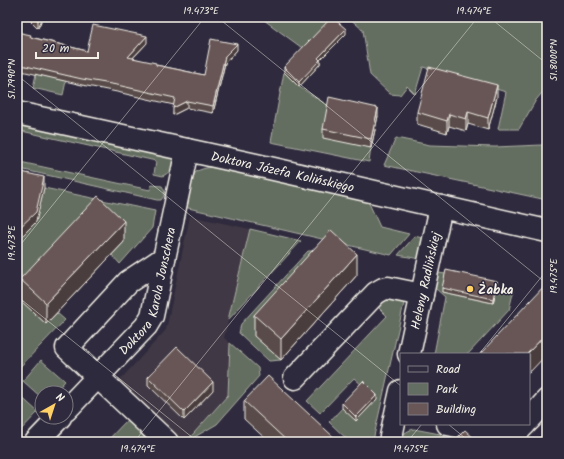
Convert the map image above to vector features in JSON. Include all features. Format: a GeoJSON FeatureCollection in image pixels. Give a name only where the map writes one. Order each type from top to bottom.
{"type":"FeatureCollection","features":[{"type":"Feature","properties":{"kind":"street","name":"Doktora Józefa Kolińskiego"},"geometry":{"type":"LineString","coordinates":[[17,113],[547,232]]}},
{"type":"Feature","properties":{"kind":"street","name":"Doktora Karola Jonschera"},"geometry":{"type":"LineString","coordinates":[[74,402],[146,326],[152,316],[187,150]]}},
{"type":"Feature","properties":{"kind":"street","name":"Heleny Radlińskiej"},"geometry":{"type":"LineString","coordinates":[[409,353],[441,207]]}},
{"type":"Feature","properties":{"kind":"street"},"geometry":{"type":"LineString","coordinates":[[164,258],[128,282],[67,348],[167,442]]}},
{"type":"Feature","properties":{"kind":"street"},"geometry":{"type":"LineString","coordinates":[[295,378],[376,294],[383,289],[388,288],[422,295]]}},
{"type":"Feature","properties":{"kind":"street"},"geometry":{"type":"LineString","coordinates":[[530,419],[547,400]]}},
{"type":"Feature","properties":{"kind":"street"},"geometry":{"type":"LineString","coordinates":[[390,442],[399,413],[400,402]]}},
{"type":"Feature","properties":{"kind":"street"},"geometry":{"type":"LineString","coordinates":[[36,442],[52,425]]}},
{"type":"Feature","properties":{"kind":"street"},"geometry":{"type":"LineString","coordinates":[[453,425],[500,435],[511,434],[524,425]]}},
{"type":"Feature","properties":{"kind":"shaded area"},"geometry":{"type":"Polygon","coordinates":[[[190,216],[250,229],[224,338],[230,343],[228,395],[186,442],[183,442],[118,382],[166,330],[190,216]]]}},
{"type":"Feature","properties":{"kind":"green space"},"geometry":{"type":"Polygon","coordinates":[[[260,17],[336,17],[305,50],[260,17]]]}},
{"type":"Feature","properties":{"kind":"green space"},"geometry":{"type":"Polygon","coordinates":[[[348,17],[538,17],[547,25],[547,87],[536,100],[519,129],[498,129],[506,92],[423,67],[415,94],[407,86],[400,95],[390,94],[370,75],[363,30],[348,17]]]}},
{"type":"Feature","properties":{"kind":"green space"},"geometry":{"type":"Polygon","coordinates":[[[284,72],[298,86],[329,106],[371,148],[369,162],[271,142],[284,72]]]}},
{"type":"Feature","properties":{"kind":"green space"},"geometry":{"type":"Polygon","coordinates":[[[36,74],[66,81],[63,95],[33,88],[36,74]]]}},
{"type":"Feature","properties":{"kind":"green space"},"geometry":{"type":"Polygon","coordinates":[[[17,122],[174,157],[173,166],[169,172],[163,176],[154,174],[156,161],[17,130],[17,122]]]}},
{"type":"Feature","properties":{"kind":"green space"},"geometry":{"type":"Polygon","coordinates":[[[396,138],[430,145],[495,147],[542,145],[547,149],[547,200],[384,165],[396,138]]]}},
{"type":"Feature","properties":{"kind":"green space"},"geometry":{"type":"Polygon","coordinates":[[[20,162],[150,190],[151,185],[162,186],[164,193],[161,200],[157,200],[20,169],[20,162]]]}},
{"type":"Feature","properties":{"kind":"green space"},"geometry":{"type":"Polygon","coordinates":[[[211,167],[368,201],[380,227],[409,234],[391,255],[184,207],[190,184],[196,172],[211,167]]]}},
{"type":"Feature","properties":{"kind":"green space"},"geometry":{"type":"Polygon","coordinates":[[[44,188],[155,211],[152,228],[120,264],[112,255],[20,299],[46,324],[57,313],[65,320],[17,370],[17,241],[36,222],[44,188]]]}},
{"type":"Feature","properties":{"kind":"green space"},"geometry":{"type":"Polygon","coordinates":[[[250,229],[301,241],[228,320],[250,229]]]}},
{"type":"Feature","properties":{"kind":"green space"},"geometry":{"type":"Polygon","coordinates":[[[415,236],[425,239],[420,259],[398,255],[415,236]]]}},
{"type":"Feature","properties":{"kind":"green space"},"geometry":{"type":"Polygon","coordinates":[[[308,251],[331,251],[254,336],[281,360],[269,361],[239,333],[241,324],[308,251]]]}},
{"type":"Feature","properties":{"kind":"green space"},"geometry":{"type":"Polygon","coordinates":[[[438,273],[446,274],[442,292],[493,303],[497,285],[514,289],[509,310],[469,353],[434,353],[445,297],[435,288],[438,273]]]}},
{"type":"Feature","properties":{"kind":"green space"},"geometry":{"type":"Polygon","coordinates":[[[392,299],[400,300],[404,303],[374,436],[374,442],[350,442],[329,422],[363,386],[354,378],[320,413],[307,401],[387,316],[377,306],[384,301],[392,299]]]}},
{"type":"Feature","properties":{"kind":"green space"},"geometry":{"type":"Polygon","coordinates":[[[230,343],[258,368],[259,376],[217,424],[186,442],[228,395],[230,343]]]}},
{"type":"Feature","properties":{"kind":"green space"},"geometry":{"type":"Polygon","coordinates":[[[41,360],[65,381],[61,385],[34,385],[34,391],[23,381],[41,360]]]}},
{"type":"Feature","properties":{"kind":"green space"},"geometry":{"type":"Polygon","coordinates":[[[17,393],[34,408],[34,416],[17,434],[17,393]]]}},
{"type":"Feature","properties":{"kind":"green space"},"geometry":{"type":"Polygon","coordinates":[[[128,419],[153,442],[106,442],[128,419]]]}},
{"type":"Feature","properties":{"kind":"green space"},"geometry":{"type":"Polygon","coordinates":[[[414,429],[445,435],[443,442],[401,442],[405,433],[414,429]]]}},
{"type":"Feature","properties":{"kind":"building"},"geometry":{"type":"Polygon","coordinates":[[[332,17],[346,29],[318,58],[320,60],[299,82],[284,67],[332,17]]]}},
{"type":"Feature","properties":{"kind":"building"},"geometry":{"type":"Polygon","coordinates":[[[93,25],[147,36],[128,57],[156,63],[156,65],[204,75],[211,39],[237,44],[225,56],[213,106],[187,101],[173,108],[175,98],[17,64],[17,32],[31,35],[30,37],[87,51],[93,25]]]}},
{"type":"Feature","properties":{"kind":"building"},"geometry":{"type":"Polygon","coordinates":[[[429,67],[497,85],[488,118],[468,112],[466,119],[449,114],[447,121],[417,112],[429,67]]]}},
{"type":"Feature","properties":{"kind":"building"},"geometry":{"type":"Polygon","coordinates":[[[329,97],[378,108],[371,139],[323,129],[329,97]]]}},
{"type":"Feature","properties":{"kind":"building"},"geometry":{"type":"Polygon","coordinates":[[[17,171],[44,177],[36,212],[17,230],[17,171]]]}},
{"type":"Feature","properties":{"kind":"building"},"geometry":{"type":"Polygon","coordinates":[[[98,196],[124,221],[46,303],[20,279],[98,196]]]}},
{"type":"Feature","properties":{"kind":"building"},"geometry":{"type":"Polygon","coordinates":[[[331,230],[357,254],[281,339],[254,315],[331,230]]]}},
{"type":"Feature","properties":{"kind":"building","name":"Żabka"},"geometry":{"type":"Polygon","coordinates":[[[446,270],[497,281],[493,299],[442,288],[446,270]]]}},
{"type":"Feature","properties":{"kind":"building"},"geometry":{"type":"Polygon","coordinates":[[[546,284],[547,333],[528,353],[481,353],[546,284]]]}},
{"type":"Feature","properties":{"kind":"building"},"geometry":{"type":"Polygon","coordinates":[[[177,347],[213,382],[184,412],[148,377],[177,347]]]}},
{"type":"Feature","properties":{"kind":"building"},"geometry":{"type":"Polygon","coordinates":[[[268,376],[339,442],[288,442],[244,401],[268,376]]]}},
{"type":"Feature","properties":{"kind":"building"},"geometry":{"type":"Polygon","coordinates":[[[363,381],[377,395],[356,417],[342,403],[363,381]]]}},
{"type":"Feature","properties":{"kind":"building"},"geometry":{"type":"Polygon","coordinates":[[[465,430],[478,442],[453,442],[465,430]]]}},
{"type":"Feature","properties":{"kind":"place","name":"Żabka"},"geometry":{"type":"Point","coordinates":[470,289]}}]}
